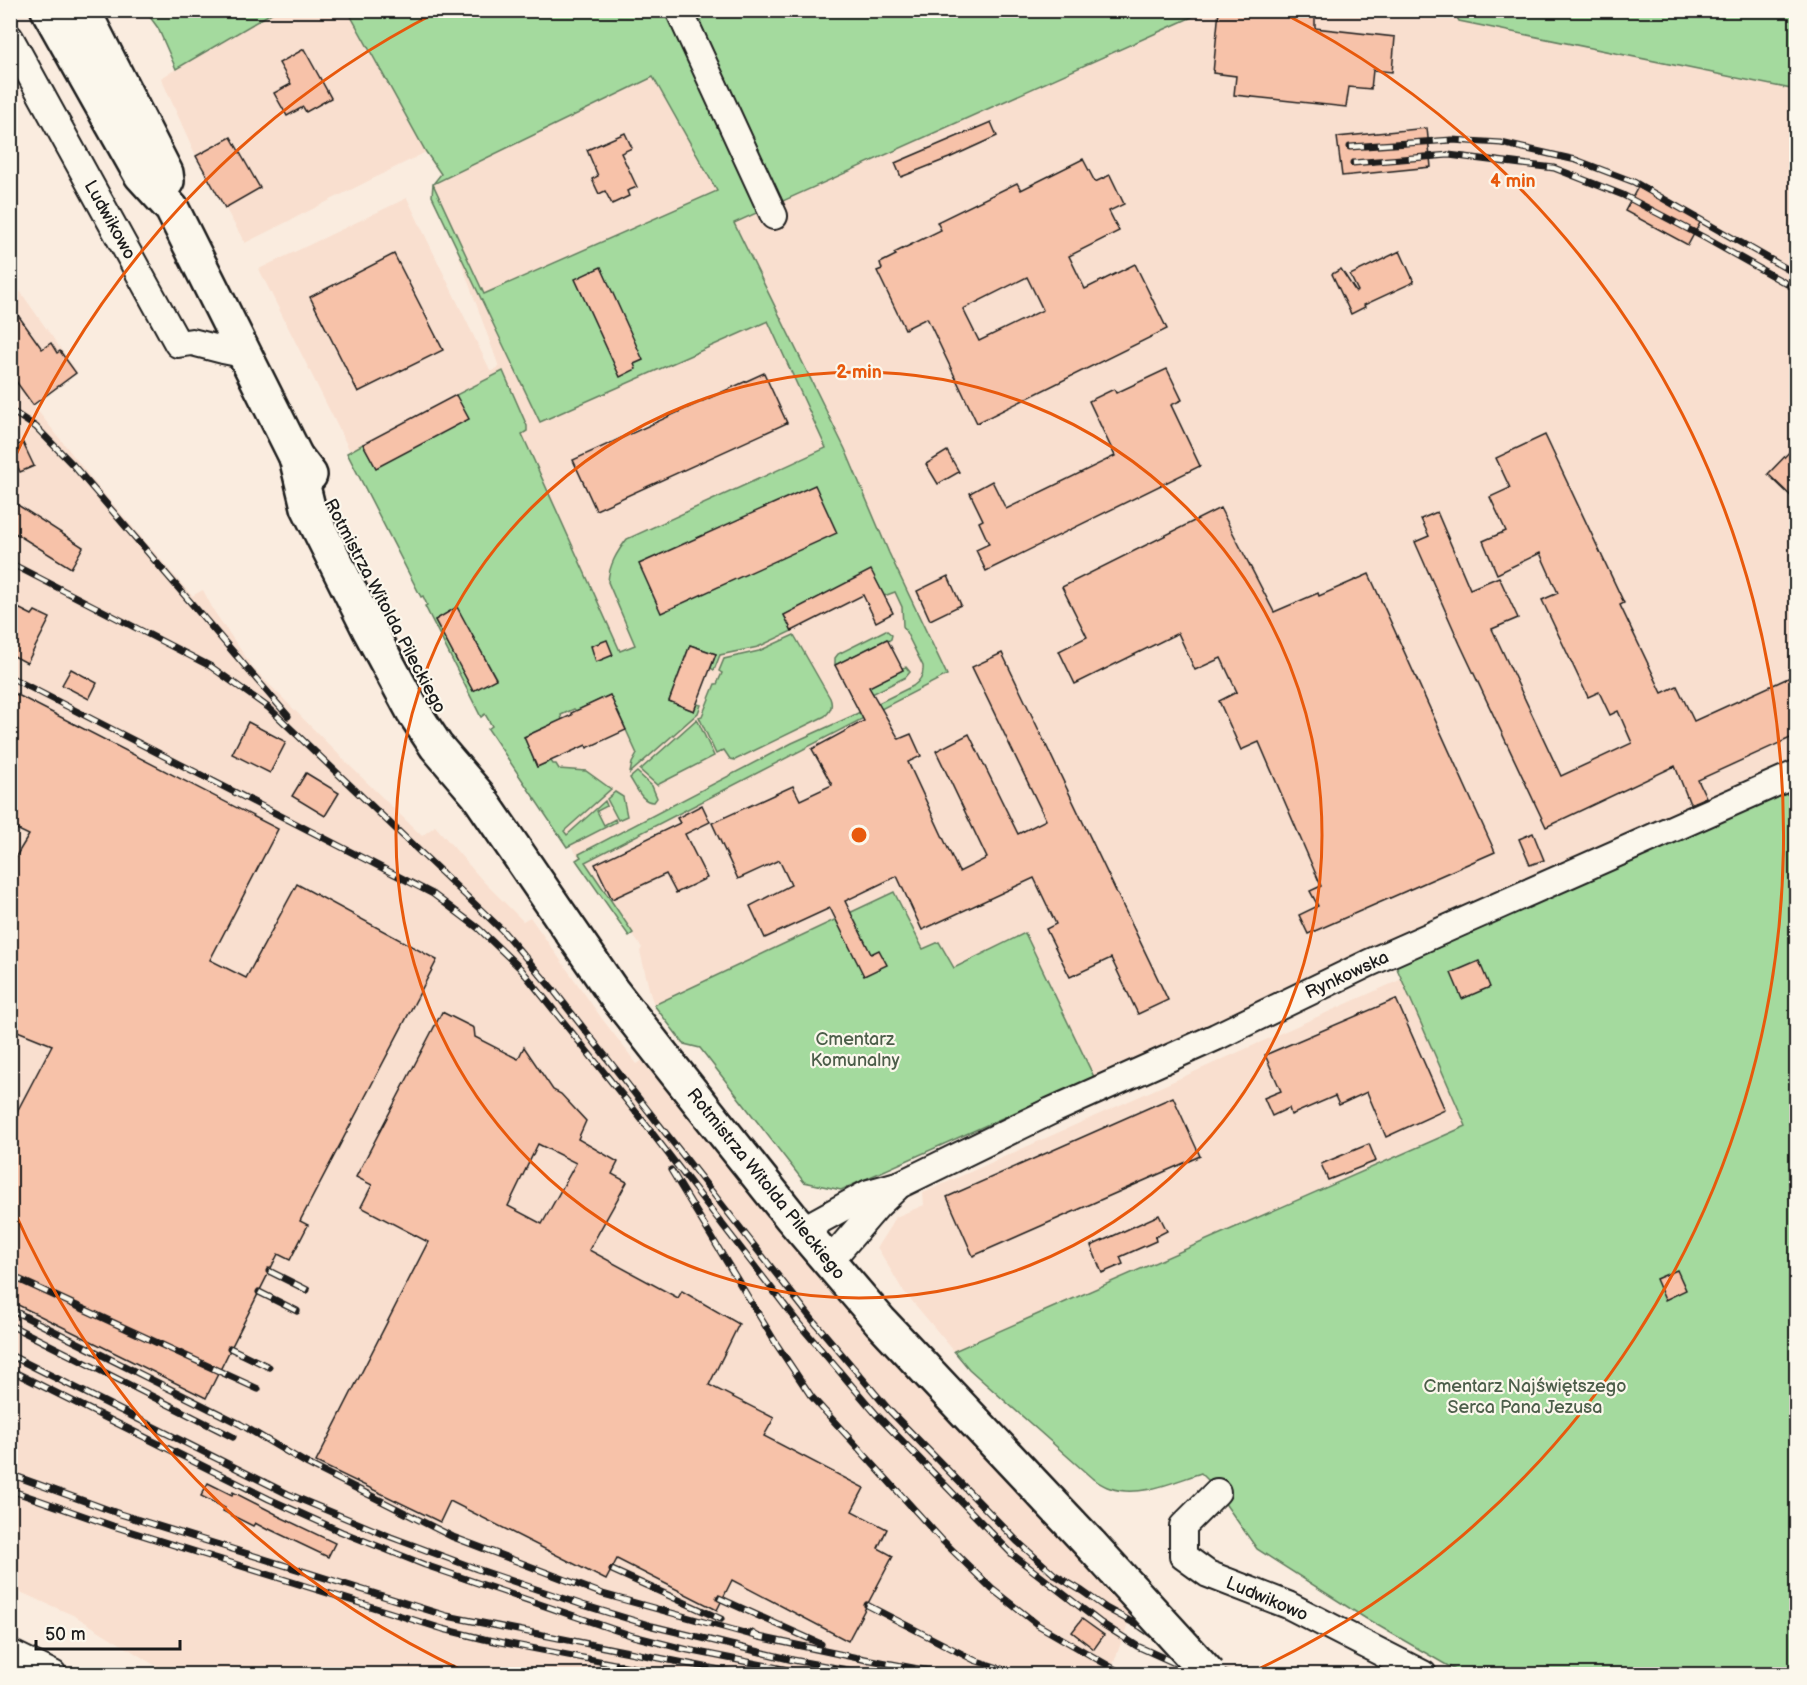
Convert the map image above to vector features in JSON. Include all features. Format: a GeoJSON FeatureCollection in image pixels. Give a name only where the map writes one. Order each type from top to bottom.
{"type":"FeatureCollection","features":[{"type":"Feature","properties":{"kind":"main road","name":"Rotmistrza Witolda Pileckiego"},"geometry":{"type":"LineString","coordinates":[[48,10],[141,175],[172,209],[296,457],[308,507],[370,632],[413,711],[430,737],[477,795],[612,991],[802,1230],[917,1362],[1091,1545],[1209,1674]]}},
{"type":"Feature","properties":{"kind":"main road","name":"Rotmistrza Witolda Pileckiego"},"geometry":{"type":"LineString","coordinates":[[83,10],[166,173],[172,209]]}},
{"type":"Feature","properties":{"kind":"street"},"geometry":{"type":"LineString","coordinates":[[679,10],[774,216]]}},
{"type":"Feature","properties":{"kind":"street","name":"Ludwikowo"},"geometry":{"type":"LineString","coordinates":[[10,38],[178,344],[192,342],[243,354]]}},
{"type":"Feature","properties":{"kind":"street","name":"Rynkowska"},"geometry":{"type":"LineString","coordinates":[[802,1230],[870,1193],[901,1184],[1051,1111],[1223,1034],[1369,963],[1797,774]]}},
{"type":"Feature","properties":{"kind":"street","name":"Rynkowska"},"geometry":{"type":"LineString","coordinates":[[829,1262],[878,1205],[901,1184]]}},
{"type":"Feature","properties":{"kind":"street","name":"Ludwikowo"},"geometry":{"type":"LineString","coordinates":[[1217,1492],[1183,1526],[1183,1556],[1208,1574],[1288,1605],[1423,1674]]}},
{"type":"Feature","properties":{"kind":"street"},"geometry":{"type":"LineString","coordinates":[[10,1653],[53,1674]]}},
{"type":"Feature","properties":{"kind":"shaded area"},"geometry":{"type":"Polygon","coordinates":[[[275,11],[348,11],[426,152],[245,243],[196,156],[161,78],[275,11]]]}},
{"type":"Feature","properties":{"kind":"shaded area"},"geometry":{"type":"Polygon","coordinates":[[[1204,11],[1453,11],[1459,21],[1796,90],[1796,764],[1312,977],[1094,1077],[1025,934],[954,968],[923,949],[894,892],[654,1005],[640,951],[642,948],[497,735],[435,620],[357,466],[347,453],[350,451],[259,269],[407,198],[491,372],[499,367],[433,184],[653,77],[717,191],[781,201],[1204,11]]]}},
{"type":"Feature","properties":{"kind":"shaded area"},"geometry":{"type":"Polygon","coordinates":[[[10,277],[77,372],[33,405],[99,488],[192,596],[203,590],[215,613],[254,669],[350,766],[422,836],[435,826],[483,881],[523,921],[530,917],[637,1064],[643,1060],[794,1247],[1131,1615],[1113,1665],[1137,1674],[169,1674],[75,1616],[11,1588],[10,277]]]}},
{"type":"Feature","properties":{"kind":"shaded area"},"geometry":{"type":"Polygon","coordinates":[[[1402,979],[1466,1125],[954,1351],[902,1289],[877,1247],[896,1217],[924,1205],[923,1193],[1402,979]]]}},
{"type":"Feature","properties":{"kind":"green space"},"geometry":{"type":"Polygon","coordinates":[[[138,11],[275,11],[176,69],[158,28],[150,17],[138,11]]]}},
{"type":"Feature","properties":{"kind":"green space"},"geometry":{"type":"Polygon","coordinates":[[[348,11],[1204,11],[734,223],[845,449],[889,553],[947,675],[585,862],[633,933],[629,936],[576,860],[581,857],[579,854],[792,743],[913,686],[921,678],[923,666],[903,626],[902,607],[895,592],[884,596],[871,571],[784,615],[792,631],[758,647],[720,655],[714,670],[711,668],[716,654],[690,645],[669,701],[694,711],[697,704],[701,705],[698,713],[630,773],[637,754],[610,695],[576,711],[574,709],[561,715],[562,720],[524,737],[537,767],[551,761],[559,769],[586,771],[611,789],[564,831],[567,835],[605,801],[607,806],[597,811],[604,825],[615,819],[616,822],[567,847],[488,729],[492,726],[485,714],[481,717],[425,606],[427,605],[423,596],[421,597],[347,453],[363,444],[376,467],[456,395],[503,371],[527,426],[527,431],[522,434],[620,651],[635,645],[608,582],[614,559],[627,539],[826,448],[768,321],[540,422],[432,196],[433,184],[441,174],[426,152],[348,11]],[[653,77],[433,184],[484,294],[717,191],[653,77]],[[457,608],[435,620],[473,690],[496,678],[457,608]]]}},
{"type":"Feature","properties":{"kind":"green space"},"geometry":{"type":"Polygon","coordinates":[[[1453,11],[1796,11],[1796,90],[1459,21],[1453,11]]]}},
{"type":"Feature","properties":{"kind":"green space"},"geometry":{"type":"Polygon","coordinates":[[[886,630],[892,635],[891,639],[835,665],[835,658],[838,654],[886,630]]]}},
{"type":"Feature","properties":{"kind":"green space"},"geometry":{"type":"Polygon","coordinates":[[[794,635],[830,698],[829,712],[735,760],[730,759],[724,750],[716,754],[699,717],[702,716],[722,673],[719,671],[724,659],[759,651],[794,635]]]}},
{"type":"Feature","properties":{"kind":"green space"},"geometry":{"type":"Polygon","coordinates":[[[906,667],[910,672],[906,677],[862,699],[855,700],[851,696],[903,670],[902,668],[906,667]]]}},
{"type":"Feature","properties":{"kind":"green space"},"geometry":{"type":"Polygon","coordinates":[[[697,719],[714,756],[657,785],[640,770],[697,719]]]}},
{"type":"Feature","properties":{"kind":"green space"},"geometry":{"type":"Polygon","coordinates":[[[637,772],[652,786],[657,798],[654,802],[643,797],[630,778],[637,772]]]}},
{"type":"Feature","properties":{"kind":"green space","name":"Cmentarz Najświętszego Serca Pana Jezusa"},"geometry":{"type":"Polygon","coordinates":[[[1796,787],[1796,1674],[1462,1674],[1365,1618],[1257,1549],[1210,1482],[1201,1473],[1156,1488],[1133,1491],[1110,1488],[1093,1479],[969,1369],[954,1351],[1466,1126],[1395,964],[1796,787]]]}},
{"type":"Feature","properties":{"kind":"green space"},"geometry":{"type":"Polygon","coordinates":[[[615,792],[623,797],[627,816],[618,820],[607,799],[615,792]]]}},
{"type":"Feature","properties":{"kind":"green space","name":"Cmentarz Komunalny"},"geometry":{"type":"Polygon","coordinates":[[[894,892],[923,949],[939,942],[954,968],[1025,933],[1094,1077],[841,1190],[804,1182],[700,1048],[684,1044],[654,1005],[894,892]]]}},
{"type":"Feature","properties":{"kind":"building"},"geometry":{"type":"Polygon","coordinates":[[[1219,10],[1315,10],[1315,28],[1395,37],[1392,72],[1373,70],[1371,89],[1349,87],[1346,107],[1234,95],[1236,76],[1213,73],[1219,10]]]}},
{"type":"Feature","properties":{"kind":"building"},"geometry":{"type":"Polygon","coordinates":[[[304,49],[331,98],[306,112],[303,107],[287,116],[274,93],[291,84],[279,63],[304,49]]]}},
{"type":"Feature","properties":{"kind":"building"},"geometry":{"type":"Polygon","coordinates":[[[991,122],[997,136],[901,177],[895,163],[991,122]]]}},
{"type":"Feature","properties":{"kind":"building"},"geometry":{"type":"Polygon","coordinates":[[[1427,128],[1431,167],[1342,176],[1337,137],[1427,128]]]}},
{"type":"Feature","properties":{"kind":"building"},"geometry":{"type":"Polygon","coordinates":[[[625,133],[632,148],[621,153],[637,187],[627,191],[629,196],[612,204],[605,191],[599,194],[592,179],[598,176],[587,150],[625,133]]]}},
{"type":"Feature","properties":{"kind":"building"},"geometry":{"type":"Polygon","coordinates":[[[231,137],[260,188],[225,208],[196,156],[231,137]]]}},
{"type":"Feature","properties":{"kind":"building"},"geometry":{"type":"Polygon","coordinates":[[[1083,159],[1095,182],[1110,175],[1124,204],[1109,211],[1119,231],[1069,256],[1085,289],[1135,264],[1167,329],[977,423],[927,318],[905,329],[877,271],[882,269],[880,263],[896,255],[894,253],[941,230],[937,222],[1017,183],[1021,190],[1083,159]],[[1027,277],[963,309],[979,341],[1043,310],[1027,277]]]}},
{"type":"Feature","properties":{"kind":"building"},"geometry":{"type":"Polygon","coordinates":[[[1638,187],[1701,221],[1688,245],[1625,211],[1638,187]]]}},
{"type":"Feature","properties":{"kind":"building"},"geometry":{"type":"Polygon","coordinates":[[[1400,251],[1414,282],[1364,305],[1365,307],[1351,314],[1332,274],[1341,269],[1356,292],[1358,291],[1350,275],[1400,251]]]}},
{"type":"Feature","properties":{"kind":"building"},"geometry":{"type":"Polygon","coordinates":[[[394,254],[443,350],[358,392],[310,297],[394,254]]]}},
{"type":"Feature","properties":{"kind":"building"},"geometry":{"type":"Polygon","coordinates":[[[601,267],[643,360],[634,364],[636,369],[620,377],[575,279],[601,267]]]}},
{"type":"Feature","properties":{"kind":"building"},"geometry":{"type":"Polygon","coordinates":[[[10,304],[42,349],[51,343],[76,373],[33,405],[10,373],[10,304]]]}},
{"type":"Feature","properties":{"kind":"building"},"geometry":{"type":"Polygon","coordinates":[[[1167,369],[1182,400],[1171,405],[1200,466],[986,571],[976,550],[989,544],[979,522],[983,520],[970,493],[992,481],[1006,509],[1115,456],[1089,401],[1114,389],[1116,393],[1167,369]]]}},
{"type":"Feature","properties":{"kind":"building"},"geometry":{"type":"Polygon","coordinates":[[[764,373],[787,423],[596,510],[573,460],[764,373]]]}},
{"type":"Feature","properties":{"kind":"building"},"geometry":{"type":"Polygon","coordinates":[[[456,395],[469,419],[376,468],[363,444],[456,395]]]}},
{"type":"Feature","properties":{"kind":"building"},"geometry":{"type":"Polygon","coordinates":[[[1545,435],[1624,603],[1620,605],[1662,693],[1677,686],[1694,721],[1797,674],[1797,735],[1698,780],[1706,797],[1690,804],[1675,766],[1546,827],[1415,542],[1429,536],[1421,519],[1437,512],[1470,589],[1499,577],[1518,618],[1492,629],[1561,776],[1632,743],[1618,711],[1610,715],[1599,692],[1588,697],[1542,600],[1558,593],[1540,553],[1497,574],[1483,541],[1506,531],[1490,497],[1510,488],[1496,458],[1545,435]]]}},
{"type":"Feature","properties":{"kind":"building"},"geometry":{"type":"Polygon","coordinates":[[[23,443],[34,466],[20,472],[10,448],[23,443]]]}},
{"type":"Feature","properties":{"kind":"building"},"geometry":{"type":"Polygon","coordinates":[[[1797,444],[1797,502],[1768,474],[1797,444]]]}},
{"type":"Feature","properties":{"kind":"building"},"geometry":{"type":"Polygon","coordinates":[[[947,451],[959,472],[938,484],[926,464],[947,451]]]}},
{"type":"Feature","properties":{"kind":"building"},"geometry":{"type":"Polygon","coordinates":[[[815,485],[837,533],[661,613],[639,564],[815,485]]]}},
{"type":"Feature","properties":{"kind":"building"},"geometry":{"type":"Polygon","coordinates":[[[10,500],[83,547],[71,568],[10,530],[10,500]]]}},
{"type":"Feature","properties":{"kind":"building"},"geometry":{"type":"Polygon","coordinates":[[[1220,508],[1274,612],[1318,593],[1319,596],[1369,574],[1495,852],[1308,934],[1299,915],[1318,906],[1310,891],[1321,886],[1259,742],[1241,750],[1219,701],[1237,692],[1221,658],[1195,670],[1178,633],[1075,684],[1059,651],[1087,637],[1062,587],[1220,508]]]}},
{"type":"Feature","properties":{"kind":"building"},"geometry":{"type":"Polygon","coordinates":[[[871,570],[893,613],[876,622],[863,595],[792,631],[784,615],[871,570]]]}},
{"type":"Feature","properties":{"kind":"building"},"geometry":{"type":"Polygon","coordinates":[[[948,576],[961,605],[930,620],[917,591],[948,576]]]}},
{"type":"Feature","properties":{"kind":"building"},"geometry":{"type":"Polygon","coordinates":[[[10,604],[32,615],[35,611],[50,618],[27,663],[10,654],[10,604]]]}},
{"type":"Feature","properties":{"kind":"building"},"geometry":{"type":"Polygon","coordinates":[[[457,607],[496,679],[473,691],[435,620],[457,607]]]}},
{"type":"Feature","properties":{"kind":"building"},"geometry":{"type":"Polygon","coordinates":[[[887,639],[903,670],[869,687],[899,739],[911,734],[921,756],[908,762],[959,872],[987,858],[936,751],[969,734],[1018,834],[1046,820],[972,667],[1002,653],[1168,1000],[1138,1014],[1111,958],[1070,977],[1046,929],[1056,924],[1034,878],[922,930],[897,876],[845,901],[871,954],[879,950],[887,965],[864,976],[830,908],[765,938],[750,906],[791,885],[779,860],[738,879],[712,823],[793,786],[800,800],[832,785],[812,749],[864,721],[835,665],[887,639]]]}},
{"type":"Feature","properties":{"kind":"building"},"geometry":{"type":"Polygon","coordinates":[[[607,640],[613,655],[596,662],[591,646],[607,640]]]}},
{"type":"Feature","properties":{"kind":"building"},"geometry":{"type":"Polygon","coordinates":[[[690,645],[716,654],[694,711],[669,701],[690,645]]]}},
{"type":"Feature","properties":{"kind":"building"},"geometry":{"type":"Polygon","coordinates":[[[71,669],[97,683],[89,699],[62,685],[71,669]]]}},
{"type":"Feature","properties":{"kind":"building"},"geometry":{"type":"Polygon","coordinates":[[[10,691],[278,829],[210,960],[246,978],[297,884],[437,960],[300,1221],[308,1225],[290,1260],[278,1254],[206,1398],[10,1301],[10,1273],[16,1261],[10,1259],[10,1125],[52,1045],[10,1028],[10,866],[29,835],[10,826],[10,691]]]}},
{"type":"Feature","properties":{"kind":"building"},"geometry":{"type":"Polygon","coordinates":[[[610,695],[626,730],[537,767],[524,737],[610,695]]]}},
{"type":"Feature","properties":{"kind":"building"},"geometry":{"type":"Polygon","coordinates":[[[248,722],[286,742],[270,773],[232,754],[248,722]]]}},
{"type":"Feature","properties":{"kind":"building"},"geometry":{"type":"Polygon","coordinates":[[[306,773],[339,793],[325,816],[292,796],[306,773]]]}},
{"type":"Feature","properties":{"kind":"building"},"geometry":{"type":"Polygon","coordinates":[[[702,805],[710,822],[685,834],[707,878],[676,893],[666,874],[612,899],[595,864],[680,823],[677,818],[702,805]]]}},
{"type":"Feature","properties":{"kind":"building"},"geometry":{"type":"Polygon","coordinates":[[[1533,833],[1544,860],[1530,865],[1519,839],[1533,833]]]}},
{"type":"Feature","properties":{"kind":"building"},"geometry":{"type":"Polygon","coordinates":[[[1479,961],[1490,987],[1462,999],[1451,973],[1479,961]]]}},
{"type":"Feature","properties":{"kind":"building"},"geometry":{"type":"Polygon","coordinates":[[[1396,999],[1445,1110],[1386,1137],[1367,1092],[1339,1105],[1335,1096],[1291,1115],[1289,1108],[1272,1116],[1264,1098],[1281,1091],[1265,1055],[1396,999]]]}},
{"type":"Feature","properties":{"kind":"building"},"geometry":{"type":"Polygon","coordinates":[[[442,1012],[474,1028],[475,1037],[518,1059],[524,1047],[553,1090],[561,1094],[586,1121],[578,1139],[618,1162],[612,1174],[627,1182],[589,1250],[678,1298],[682,1291],[739,1324],[709,1385],[774,1418],[764,1436],[864,1488],[852,1511],[887,1529],[878,1548],[893,1556],[848,1641],[732,1580],[717,1610],[617,1559],[606,1580],[450,1501],[440,1522],[316,1462],[428,1242],[361,1207],[372,1185],[356,1177],[442,1012]],[[538,1144],[508,1206],[542,1224],[576,1163],[538,1144]]]}},
{"type":"Feature","properties":{"kind":"building"},"geometry":{"type":"Polygon","coordinates":[[[1173,1097],[1200,1156],[973,1256],[947,1197],[1173,1097]]]}},
{"type":"Feature","properties":{"kind":"building"},"geometry":{"type":"Polygon","coordinates":[[[1369,1144],[1376,1161],[1328,1180],[1321,1164],[1369,1144]]]}},
{"type":"Feature","properties":{"kind":"building"},"geometry":{"type":"Polygon","coordinates":[[[1159,1215],[1167,1231],[1155,1237],[1156,1241],[1120,1257],[1123,1264],[1102,1273],[1091,1246],[1159,1215]]]}},
{"type":"Feature","properties":{"kind":"building"},"geometry":{"type":"Polygon","coordinates":[[[1677,1270],[1686,1290],[1665,1300],[1656,1279],[1677,1270]]]}},
{"type":"Feature","properties":{"kind":"building"},"geometry":{"type":"Polygon","coordinates":[[[208,1483],[232,1495],[233,1492],[335,1543],[328,1557],[269,1529],[255,1523],[253,1526],[223,1511],[225,1508],[201,1496],[208,1483]]]}},
{"type":"Feature","properties":{"kind":"building"},"geometry":{"type":"Polygon","coordinates":[[[1082,1619],[1104,1635],[1094,1649],[1072,1632],[1082,1619]]]}},
{"type":"Feature","properties":{"kind":"railway"},"geometry":{"type":"LineString","coordinates":[[1350,147],[1452,140],[1501,143],[1576,160],[1634,182],[1796,274]]}},
{"type":"Feature","properties":{"kind":"railway"},"geometry":{"type":"LineString","coordinates":[[1353,163],[1449,155],[1554,168],[1623,195],[1796,289]]}},
{"type":"Feature","properties":{"kind":"railway"},"geometry":{"type":"LineString","coordinates":[[10,410],[36,427],[73,465],[288,716]]}},
{"type":"Feature","properties":{"kind":"railway"},"geometry":{"type":"LineString","coordinates":[[10,563],[210,666],[269,708],[502,930],[555,992],[811,1318],[890,1411],[1018,1542],[1055,1575],[1106,1608],[1141,1627],[1183,1656],[1227,1674]]}},
{"type":"Feature","properties":{"kind":"railway"},"geometry":{"type":"LineString","coordinates":[[10,677],[433,894],[478,928],[520,968],[639,1116],[799,1324],[876,1414],[1013,1555],[1101,1623],[1137,1646],[1199,1674]]}},
{"type":"Feature","properties":{"kind":"railway"},"geometry":{"type":"LineString","coordinates":[[671,1170],[777,1345],[811,1396],[942,1540],[992,1589],[1038,1625],[1123,1674]]}},
{"type":"Feature","properties":{"kind":"railway"},"geometry":{"type":"LineString","coordinates":[[269,1271],[307,1290]]}},
{"type":"Feature","properties":{"kind":"railway"},"geometry":{"type":"LineString","coordinates":[[10,1274],[258,1389]]}},
{"type":"Feature","properties":{"kind":"railway"},"geometry":{"type":"LineString","coordinates":[[259,1292],[297,1311]]}},
{"type":"Feature","properties":{"kind":"railway"},"geometry":{"type":"LineString","coordinates":[[10,1309],[240,1424],[306,1463],[453,1537],[603,1594],[759,1637]]}},
{"type":"Feature","properties":{"kind":"railway"},"geometry":{"type":"LineString","coordinates":[[10,1325],[233,1437]]}},
{"type":"Feature","properties":{"kind":"railway"},"geometry":{"type":"LineString","coordinates":[[230,1348],[269,1367]]}},
{"type":"Feature","properties":{"kind":"railway"},"geometry":{"type":"LineString","coordinates":[[10,1355],[288,1494],[391,1537],[477,1569],[652,1626],[793,1660],[869,1674]]}},
{"type":"Feature","properties":{"kind":"railway"},"geometry":{"type":"LineString","coordinates":[[10,1370],[269,1499],[342,1532],[425,1565],[633,1636],[688,1650],[808,1674]]}},
{"type":"Feature","properties":{"kind":"railway"},"geometry":{"type":"LineString","coordinates":[[10,1474],[120,1514],[447,1616],[740,1674]]}},
{"type":"Feature","properties":{"kind":"railway"},"geometry":{"type":"LineString","coordinates":[[10,1490],[113,1526],[443,1629],[667,1674]]}},
{"type":"Feature","properties":{"kind":"railway"},"geometry":{"type":"LineString","coordinates":[[612,1570],[721,1619]]}},
{"type":"Feature","properties":{"kind":"railway"},"geometry":{"type":"LineString","coordinates":[[719,1598],[821,1644]]}},
{"type":"Feature","properties":{"kind":"railway"},"geometry":{"type":"LineString","coordinates":[[867,1605],[974,1660],[1017,1674]]}},
{"type":"Feature","properties":{"kind":"railway"},"geometry":{"type":"LineString","coordinates":[[752,1633],[759,1637],[867,1660]]}},
{"type":"Feature","properties":{"kind":"railway"},"geometry":{"type":"LineString","coordinates":[[860,1658],[945,1674]]}}]}
